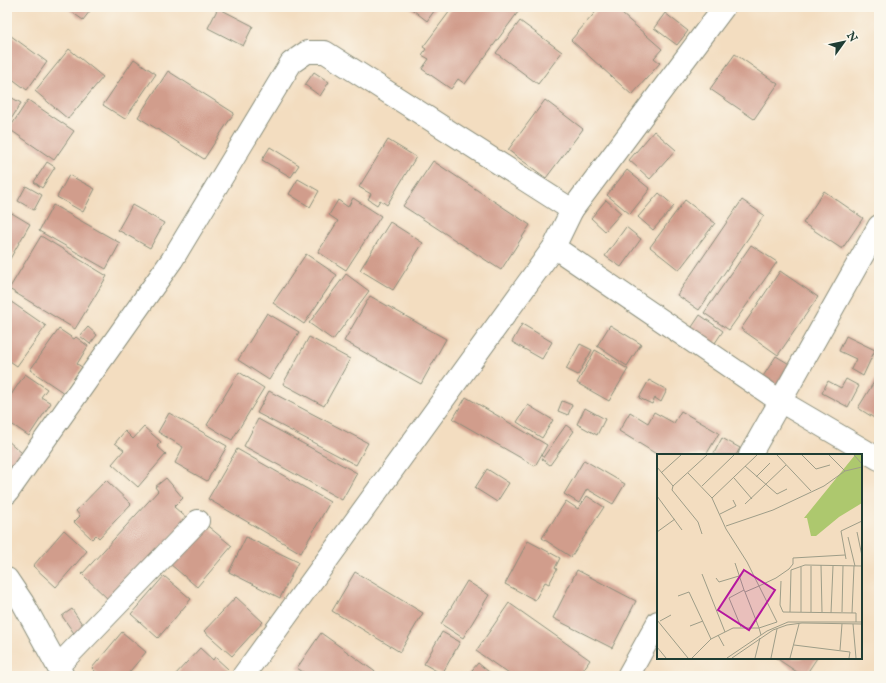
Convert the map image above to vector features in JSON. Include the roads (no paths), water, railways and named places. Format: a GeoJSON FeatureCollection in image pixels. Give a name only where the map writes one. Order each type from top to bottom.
{"type":"FeatureCollection","features":[{"type":"Feature","properties":{"kind":"street"},"geometry":{"type":"LineString","coordinates":[[242,676],[554,247],[572,210],[724,7]]}},
{"type":"Feature","properties":{"kind":"street"},"geometry":{"type":"LineString","coordinates":[[7,493],[172,260],[291,62],[307,52],[324,52],[572,210]]}},
{"type":"Feature","properties":{"kind":"street"},"geometry":{"type":"LineString","coordinates":[[751,454],[879,226]]}},
{"type":"Feature","properties":{"kind":"street"},"geometry":{"type":"LineString","coordinates":[[554,247],[780,401],[879,459]]}},
{"type":"Feature","properties":{"kind":"street"},"geometry":{"type":"LineString","coordinates":[[7,578],[23,603],[60,671],[198,521]]}},
{"type":"Feature","properties":{"kind":"street"},"geometry":{"type":"LineString","coordinates":[[628,676],[657,624]]}}]}
